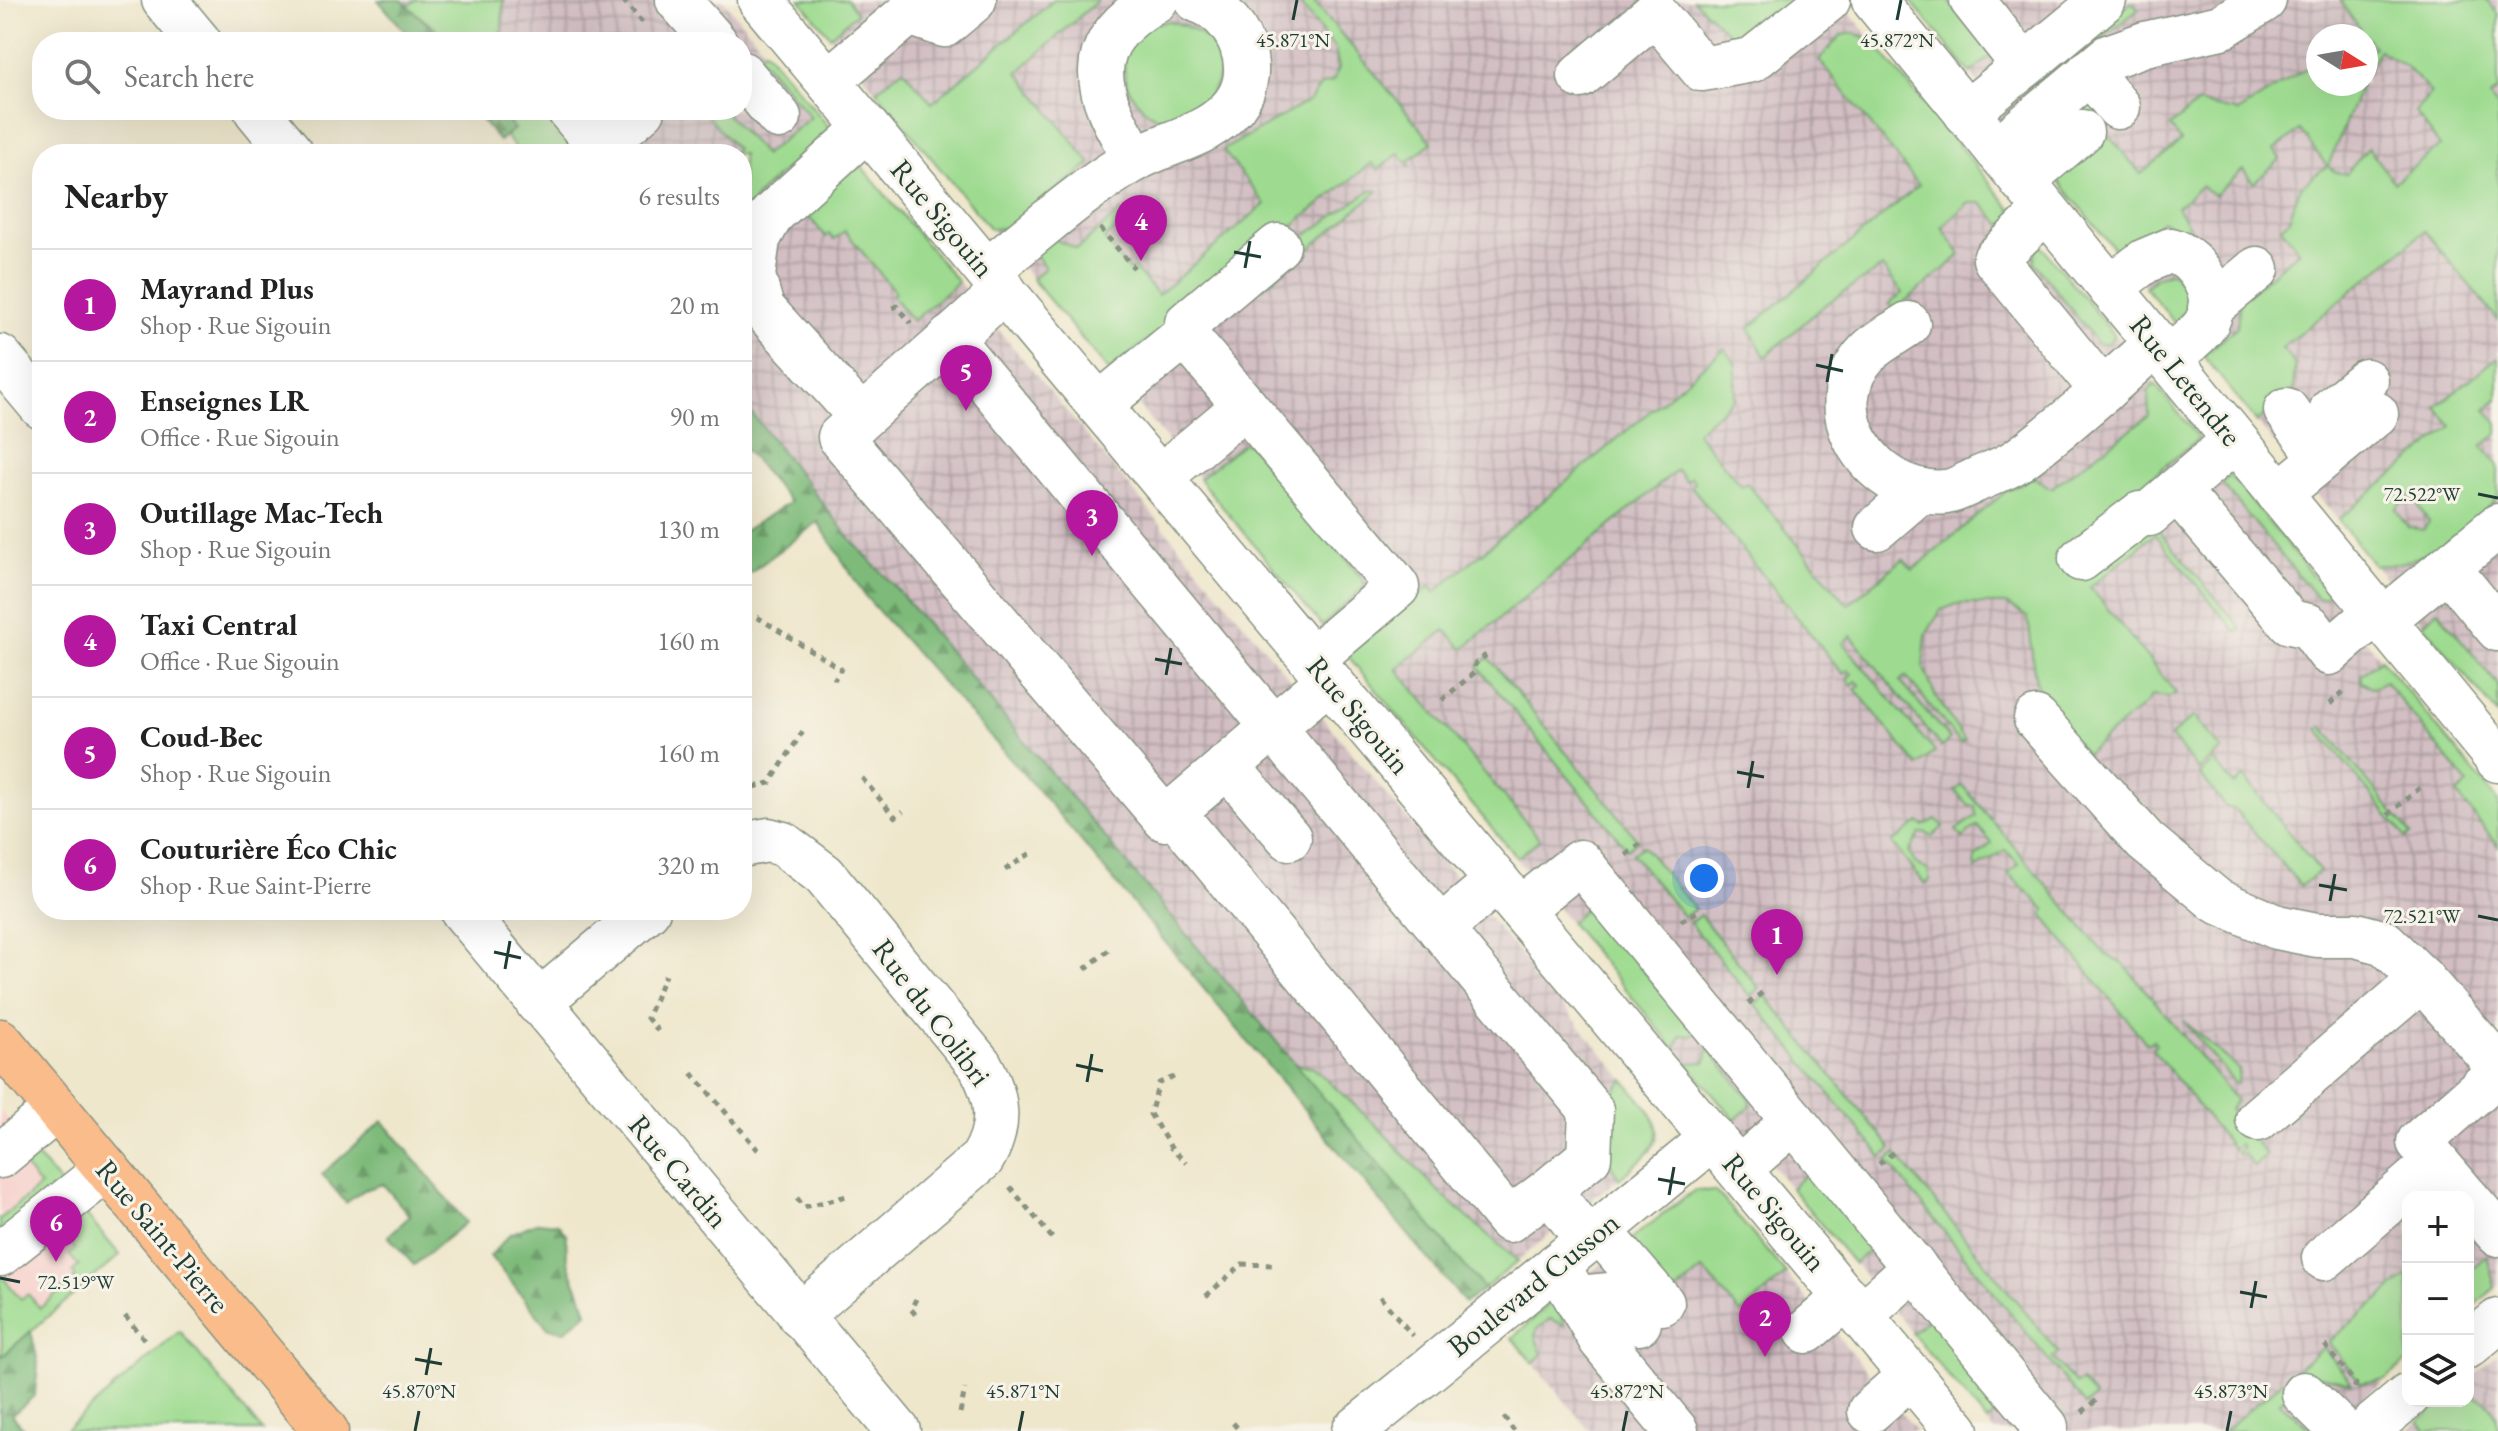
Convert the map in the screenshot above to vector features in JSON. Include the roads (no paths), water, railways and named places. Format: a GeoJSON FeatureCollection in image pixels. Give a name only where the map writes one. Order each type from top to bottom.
{"type":"FeatureCollection","features":[{"type":"Feature","properties":{"kind":"main road","name":"Rue Saint-Pierre"},"geometry":{"type":"LineString","coordinates":[[0,1041],[326,1431]]}},
{"type":"Feature","properties":{"kind":"street"},"geometry":{"type":"LineString","coordinates":[[164,0],[191,32]]}},
{"type":"Feature","properties":{"kind":"street"},"geometry":{"type":"LineString","coordinates":[[828,81],[909,13],[944,25],[974,0]]}},
{"type":"Feature","properties":{"kind":"street"},"geometry":{"type":"LineString","coordinates":[[1136,159],[1113,123],[1098,75],[1103,51],[1114,32],[1135,12],[1156,0]]}},
{"type":"Feature","properties":{"kind":"street"},"geometry":{"type":"LineString","coordinates":[[1185,335],[1397,587],[1320,669],[1272,728],[1165,819],[840,437],[950,338],[995,281],[1136,159],[1186,139],[1224,116],[1237,102],[1246,75],[1246,57],[1237,35],[1222,14],[1197,0]]}},
{"type":"Feature","properties":{"kind":"street"},"geometry":{"type":"LineString","coordinates":[[1580,76],[1655,13],[1702,69],[1752,60],[1828,0]]}},
{"type":"Feature","properties":{"kind":"street","name":"Rue Letendre"},"geometry":{"type":"LineString","coordinates":[[1874,0],[2498,760]]}},
{"type":"Feature","properties":{"kind":"street"},"geometry":{"type":"LineString","coordinates":[[1972,0],[2024,66]]}},
{"type":"Feature","properties":{"kind":"street"},"geometry":{"type":"LineString","coordinates":[[1966,113],[2104,0]]}},
{"type":"Feature","properties":{"kind":"street"},"geometry":{"type":"LineString","coordinates":[[2103,391],[1995,259],[2022,180],[2118,79],[2221,27],[2264,0]]}},
{"type":"Feature","properties":{"kind":"street"},"geometry":{"type":"LineString","coordinates":[[733,32],[763,3]]}},
{"type":"Feature","properties":{"kind":"street","name":"Rue Sigouin"},"geometry":{"type":"LineString","coordinates":[[763,3],[1911,1375],[1937,1424]]}},
{"type":"Feature","properties":{"kind":"street"},"geometry":{"type":"LineString","coordinates":[[660,12],[697,32]]}},
{"type":"Feature","properties":{"kind":"street"},"geometry":{"type":"LineString","coordinates":[[752,86],[779,117]]}},
{"type":"Feature","properties":{"kind":"street"},"geometry":{"type":"LineString","coordinates":[[264,120],[284,144]]}},
{"type":"Feature","properties":{"kind":"street"},"geometry":{"type":"LineString","coordinates":[[577,120],[597,144]]}},
{"type":"Feature","properties":{"kind":"street"},"geometry":{"type":"LineString","coordinates":[[603,144],[631,120]]}},
{"type":"Feature","properties":{"kind":"street"},"geometry":{"type":"LineString","coordinates":[[861,417],[762,308],[753,276],[758,239],[772,214],[867,128]]}},
{"type":"Feature","properties":{"kind":"street"},"geometry":{"type":"LineString","coordinates":[[2022,180],[2081,132]]}},
{"type":"Feature","properties":{"kind":"street"},"geometry":{"type":"LineString","coordinates":[[1099,405],[1185,335],[1187,323],[1278,246]]}},
{"type":"Feature","properties":{"kind":"street"},"geometry":{"type":"LineString","coordinates":[[1908,324],[1868,352],[1853,377],[1845,405],[1850,433],[1868,460],[1889,479],[1919,492],[1949,492],[2017,461],[2103,391],[2206,324],[2210,308],[2205,282],[2194,264],[2192,248],[2157,254],[2110,288]]}},
{"type":"Feature","properties":{"kind":"street"},"geometry":{"type":"LineString","coordinates":[[2210,308],[2257,269]]}},
{"type":"Feature","properties":{"kind":"street"},"geometry":{"type":"LineString","coordinates":[[950,338],[1591,1110],[1589,1157],[1509,1220],[1173,812]]}},
{"type":"Feature","properties":{"kind":"street"},"geometry":{"type":"LineString","coordinates":[[0,357],[32,395]]}},
{"type":"Feature","properties":{"kind":"street"},"geometry":{"type":"LineString","coordinates":[[2279,494],[2325,456],[2371,397]]}},
{"type":"Feature","properties":{"kind":"street"},"geometry":{"type":"LineString","coordinates":[[1160,477],[1245,406]]}},
{"type":"Feature","properties":{"kind":"street"},"geometry":{"type":"LineString","coordinates":[[2286,410],[2325,456]]}},
{"type":"Feature","properties":{"kind":"street"},"geometry":{"type":"LineString","coordinates":[[2081,559],[2140,514],[2149,514],[2235,440]]}},
{"type":"Feature","properties":{"kind":"street"},"geometry":{"type":"LineString","coordinates":[[2177,490],[2290,622],[2309,626],[2336,672],[2380,616],[2448,568],[2498,526]]}},
{"type":"Feature","properties":{"kind":"street"},"geometry":{"type":"LineString","coordinates":[[1877,528],[1919,492]]}},
{"type":"Feature","properties":{"kind":"street"},"geometry":{"type":"LineString","coordinates":[[2448,568],[2498,629]]}},
{"type":"Feature","properties":{"kind":"street"},"geometry":{"type":"LineString","coordinates":[[2036,719],[2145,841],[2217,901],[2277,927],[2317,935],[2356,935],[2385,943],[2422,979],[2498,1066]]}},
{"type":"Feature","properties":{"kind":"street"},"geometry":{"type":"LineString","coordinates":[[1227,766],[1289,838]]}},
{"type":"Feature","properties":{"kind":"street","name":"Rue du Colibri"},"geometry":{"type":"LineString","coordinates":[[752,843],[768,840],[783,844],[824,875],[980,1065],[995,1099],[995,1130],[982,1159],[800,1316]]}},
{"type":"Feature","properties":{"kind":"street"},"geometry":{"type":"LineString","coordinates":[[1440,929],[1580,862],[2046,1427],[2041,1431]]}},
{"type":"Feature","properties":{"kind":"street","name":"Rue Cardin"},"geometry":{"type":"LineString","coordinates":[[470,920],[898,1431]]}},
{"type":"Feature","properties":{"kind":"street"},"geometry":{"type":"LineString","coordinates":[[538,1003],[636,920]]}},
{"type":"Feature","properties":{"kind":"street"},"geometry":{"type":"LineString","coordinates":[[2258,1119],[2422,979]]}},
{"type":"Feature","properties":{"kind":"street"},"geometry":{"type":"LineString","coordinates":[[2461,1191],[2419,1142],[2498,1073]]}},
{"type":"Feature","properties":{"kind":"street"},"geometry":{"type":"LineString","coordinates":[[0,1156],[57,1109]]}},
{"type":"Feature","properties":{"kind":"street","name":"Boulevard Cusson"},"geometry":{"type":"LineString","coordinates":[[1354,1431],[1435,1363],[1726,1154],[1794,1121]]}},
{"type":"Feature","properties":{"kind":"street"},"geometry":{"type":"LineString","coordinates":[[2324,1258],[2436,1162]]}},
{"type":"Feature","properties":{"kind":"street"},"geometry":{"type":"LineString","coordinates":[[0,1254],[107,1169]]}},
{"type":"Feature","properties":{"kind":"street"},"geometry":{"type":"LineString","coordinates":[[1549,1190],[1580,1258],[1610,1295],[1650,1313],[1580,1258]]}},
{"type":"Feature","properties":{"kind":"street"},"geometry":{"type":"LineString","coordinates":[[2474,1206],[2498,1234]]}},
{"type":"Feature","properties":{"kind":"street"},"geometry":{"type":"LineString","coordinates":[[1580,1258],[1586,1319],[1676,1431]]}},
{"type":"Feature","properties":{"kind":"street"},"geometry":{"type":"LineString","coordinates":[[1807,1331],[1915,1267]]}},
{"type":"Feature","properties":{"kind":"street"},"geometry":{"type":"LineString","coordinates":[[1870,1411],[1911,1375]]}},
{"type":"Feature","properties":{"kind":"street"},"geometry":{"type":"LineString","coordinates":[[2304,1394],[2342,1431]]}},
{"type":"Feature","properties":{"kind":"place","name":"Taxi Central"},"geometry":{"type":"Point","coordinates":[1141,261]}},
{"type":"Feature","properties":{"kind":"place","name":"Coud-Bec"},"geometry":{"type":"Point","coordinates":[966,411]}},
{"type":"Feature","properties":{"kind":"place","name":"Outillage Mac-Tech"},"geometry":{"type":"Point","coordinates":[1092,556]}},
{"type":"Feature","properties":{"kind":"place","name":"Mayrand Plus"},"geometry":{"type":"Point","coordinates":[1777,975]}},
{"type":"Feature","properties":{"kind":"place","name":"Couturière Éco Chic"},"geometry":{"type":"Point","coordinates":[56,1262]}},
{"type":"Feature","properties":{"kind":"place","name":"Enseignes LR"},"geometry":{"type":"Point","coordinates":[1765,1357]}}]}
